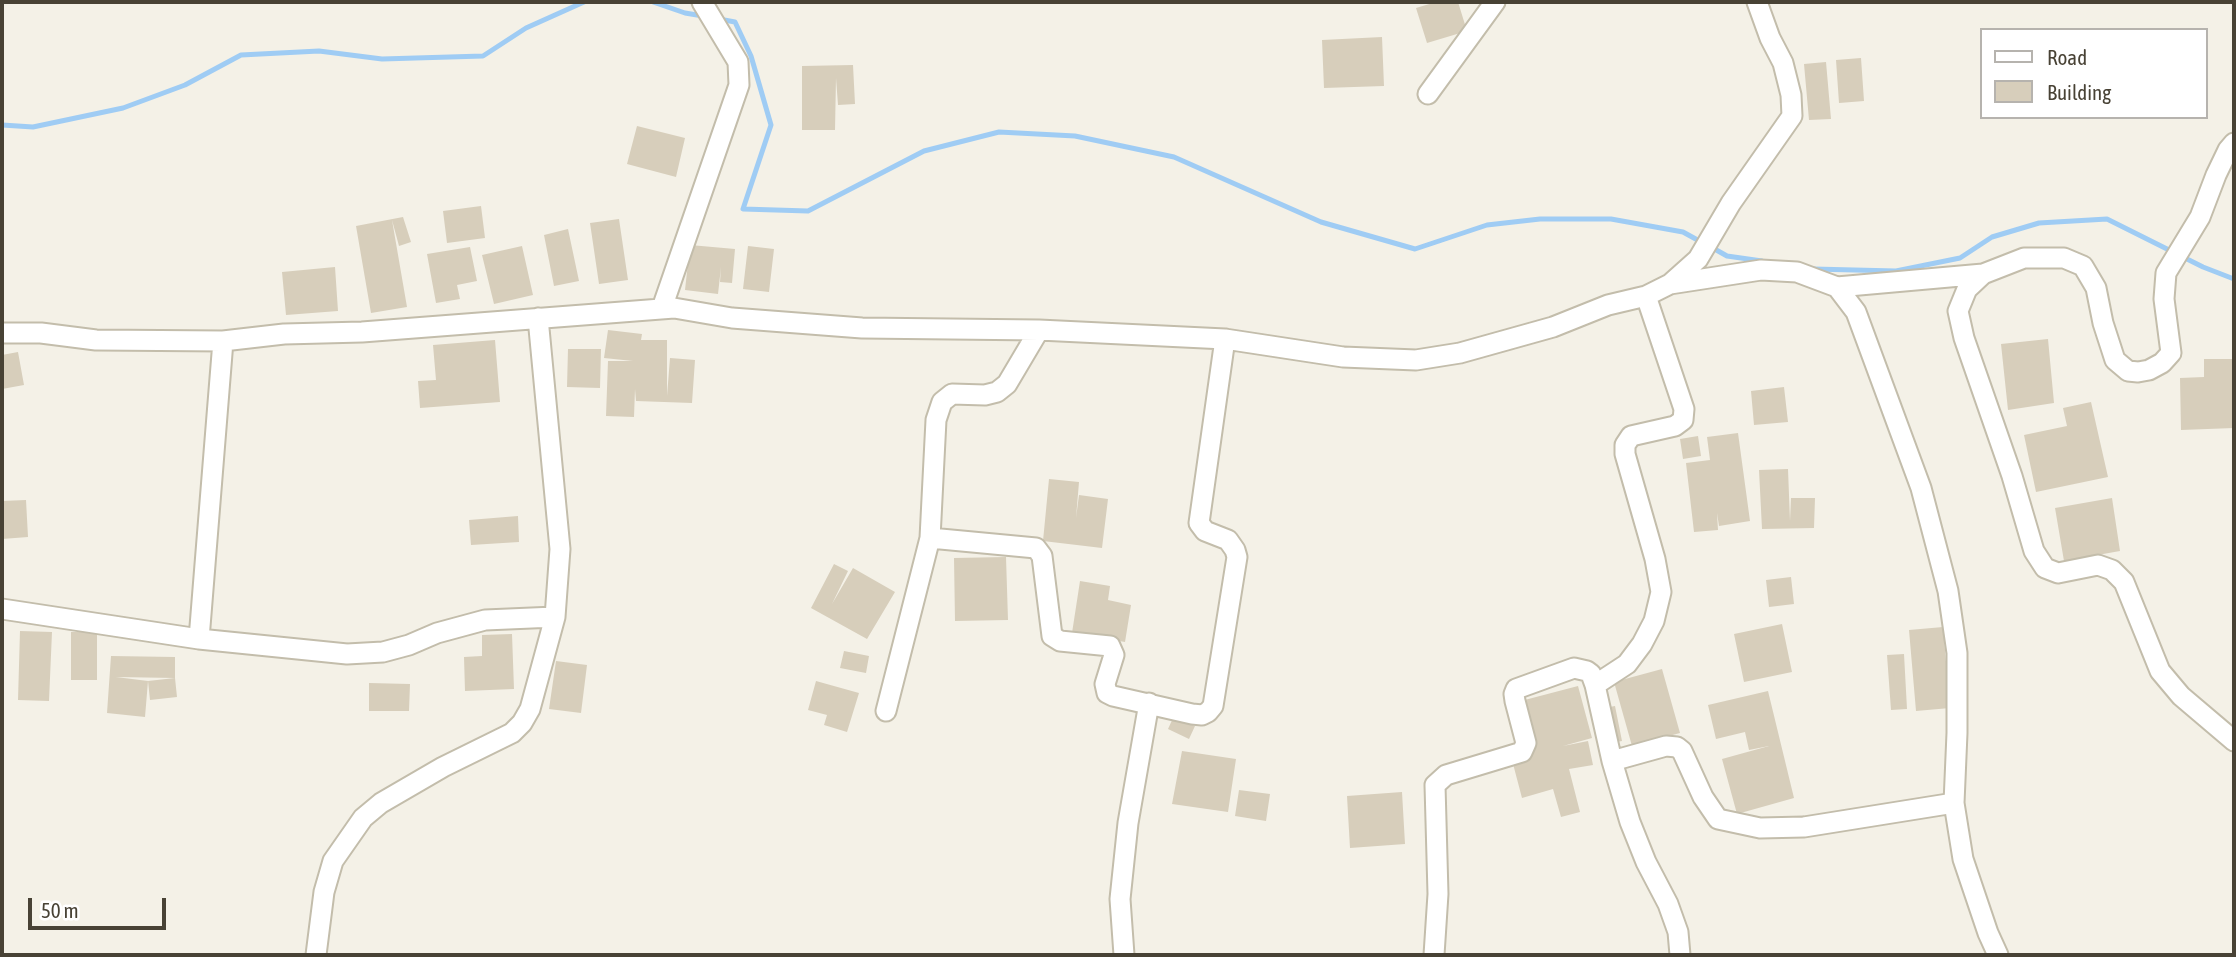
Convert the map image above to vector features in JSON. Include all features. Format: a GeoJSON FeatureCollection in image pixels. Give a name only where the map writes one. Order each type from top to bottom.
{"type":"FeatureCollection","features":[{"type":"Feature","properties":{"kind":"street"},"geometry":{"type":"LineString","coordinates":[[1428,94],[1495,2]]}},
{"type":"Feature","properties":{"kind":"street"},"geometry":{"type":"LineString","coordinates":[[2,334],[41,333],[96,340],[223,341],[284,334],[362,332],[662,308],[732,318],[862,328],[1038,330],[1225,339],[1343,357],[1416,360],[1460,353],[1553,327],[1608,305],[1646,296],[1670,284],[1698,259],[1731,203],[1792,116],[1791,94],[1783,63],[1770,38],[1757,2]]}},
{"type":"Feature","properties":{"kind":"street"},"geometry":{"type":"LineString","coordinates":[[662,308],[740,85],[738,62],[704,6]]}},
{"type":"Feature","properties":{"kind":"street"},"geometry":{"type":"LineString","coordinates":[[1670,284],[1762,270],[1797,272],[1837,287],[1983,274],[2024,258],[2064,258],[2083,266],[2096,288],[2103,323],[2115,360],[2128,370],[2149,370],[2162,363],[2171,353],[2164,299],[2166,273],[2200,217],[2216,175],[2234,143]]}},
{"type":"Feature","properties":{"kind":"street"},"geometry":{"type":"LineString","coordinates":[[1983,274],[1967,289],[1958,311],[1964,338],[2012,477],[2034,551],[2045,568],[2058,573],[2098,565],[2112,570],[2124,582],[2161,671],[2181,696],[2234,741]]}},
{"type":"Feature","properties":{"kind":"street"},"geometry":{"type":"LineString","coordinates":[[1837,287],[1856,312],[1887,394],[1921,488],[1948,591],[1957,653],[1954,803],[1963,859],[1998,955]]}},
{"type":"Feature","properties":{"kind":"street"},"geometry":{"type":"LineString","coordinates":[[1595,685],[1628,664],[1643,644],[1654,621],[1661,592],[1655,559],[1625,454],[1625,444],[1632,436],[1675,426],[1683,420],[1684,409],[1646,296]]}},
{"type":"Feature","properties":{"kind":"street"},"geometry":{"type":"LineString","coordinates":[[316,955],[324,892],[333,861],[363,818],[381,803],[512,733],[530,709],[555,617],[560,549],[538,318]]}},
{"type":"Feature","properties":{"kind":"street"},"geometry":{"type":"LineString","coordinates":[[886,711],[930,538],[936,420],[942,402],[952,394],[985,395],[998,392],[1007,384],[1038,330]]}},
{"type":"Feature","properties":{"kind":"street"},"geometry":{"type":"LineString","coordinates":[[930,538],[1036,548],[1042,556],[1052,636],[1060,641],[1110,646],[1114,655],[1105,684],[1108,693],[1202,715],[1208,712],[1213,706],[1237,557],[1236,550],[1228,540],[1205,531],[1198,519],[1225,339]]}},
{"type":"Feature","properties":{"kind":"street"},"geometry":{"type":"LineString","coordinates":[[199,639],[223,341]]}},
{"type":"Feature","properties":{"kind":"street"},"geometry":{"type":"LineString","coordinates":[[2,609],[199,639],[347,654],[383,652],[485,620],[555,617]]}},
{"type":"Feature","properties":{"kind":"street"},"geometry":{"type":"LineString","coordinates":[[1434,955],[1438,894],[1435,785],[1446,775],[1522,752],[1526,743],[1515,701],[1516,689],[1574,668],[1591,674],[1612,761],[1634,832],[1674,923],[1681,955]]}},
{"type":"Feature","properties":{"kind":"street"},"geometry":{"type":"LineString","coordinates":[[1124,955],[1119,899],[1128,822],[1149,703]]}},
{"type":"Feature","properties":{"kind":"street"},"geometry":{"type":"LineString","coordinates":[[1612,761],[1666,746],[1677,747],[1682,751],[1703,797],[1718,819],[1760,828],[1804,827],[1954,803]]}},
{"type":"Feature","properties":{"kind":"building"},"geometry":{"type":"Polygon","coordinates":[[[1436,2],[1458,2],[1467,31],[1427,43],[1416,8],[1436,2]]]}},
{"type":"Feature","properties":{"kind":"building"},"geometry":{"type":"Polygon","coordinates":[[[1382,37],[1384,86],[1324,88],[1322,40],[1382,37]]]}},
{"type":"Feature","properties":{"kind":"building"},"geometry":{"type":"Polygon","coordinates":[[[1861,58],[1864,101],[1839,103],[1836,60],[1861,58]]]}},
{"type":"Feature","properties":{"kind":"building"},"geometry":{"type":"Polygon","coordinates":[[[1826,62],[1831,119],[1809,120],[1804,64],[1826,62]]]}},
{"type":"Feature","properties":{"kind":"building"},"geometry":{"type":"Polygon","coordinates":[[[853,65],[855,104],[838,105],[836,78],[835,130],[802,130],[802,66],[853,65]]]}},
{"type":"Feature","properties":{"kind":"building"},"geometry":{"type":"Polygon","coordinates":[[[637,126],[685,138],[676,177],[627,164],[637,126]]]}},
{"type":"Feature","properties":{"kind":"building"},"geometry":{"type":"Polygon","coordinates":[[[481,206],[485,238],[447,243],[443,211],[481,206]]]}},
{"type":"Feature","properties":{"kind":"building"},"geometry":{"type":"Polygon","coordinates":[[[403,217],[411,242],[399,246],[392,220],[407,307],[371,313],[356,226],[403,217]]]}},
{"type":"Feature","properties":{"kind":"building"},"geometry":{"type":"Polygon","coordinates":[[[619,219],[628,280],[599,284],[590,223],[619,219]]]}},
{"type":"Feature","properties":{"kind":"building"},"geometry":{"type":"Polygon","coordinates":[[[568,229],[579,281],[554,286],[544,235],[568,229]]]}},
{"type":"Feature","properties":{"kind":"building"},"geometry":{"type":"Polygon","coordinates":[[[690,245],[735,249],[732,283],[720,282],[721,267],[718,294],[685,290],[690,245]]]}},
{"type":"Feature","properties":{"kind":"building"},"geometry":{"type":"Polygon","coordinates":[[[522,246],[533,295],[494,304],[482,255],[522,246]]]}},
{"type":"Feature","properties":{"kind":"building"},"geometry":{"type":"Polygon","coordinates":[[[748,246],[774,249],[769,292],[743,289],[748,246]]]}},
{"type":"Feature","properties":{"kind":"building"},"geometry":{"type":"Polygon","coordinates":[[[470,247],[477,281],[457,285],[460,299],[436,303],[427,254],[470,247]]]}},
{"type":"Feature","properties":{"kind":"building"},"geometry":{"type":"Polygon","coordinates":[[[335,267],[338,311],[286,315],[282,272],[335,267]]]}},
{"type":"Feature","properties":{"kind":"building"},"geometry":{"type":"Polygon","coordinates":[[[608,330],[642,334],[641,340],[667,340],[667,396],[670,358],[695,360],[692,403],[636,401],[635,389],[634,417],[606,416],[608,361],[633,361],[604,358],[608,330]]]}},
{"type":"Feature","properties":{"kind":"building"},"geometry":{"type":"Polygon","coordinates":[[[2048,339],[2054,403],[2008,410],[2001,344],[2048,339]]]}},
{"type":"Feature","properties":{"kind":"building"},"geometry":{"type":"Polygon","coordinates":[[[495,340],[500,402],[420,408],[418,381],[436,380],[433,345],[495,340]]]}},
{"type":"Feature","properties":{"kind":"building"},"geometry":{"type":"Polygon","coordinates":[[[568,349],[601,349],[600,388],[567,387],[568,349]]]}},
{"type":"Feature","properties":{"kind":"building"},"geometry":{"type":"Polygon","coordinates":[[[18,352],[24,385],[2,389],[2,355],[18,352]]]}},
{"type":"Feature","properties":{"kind":"building"},"geometry":{"type":"Polygon","coordinates":[[[2204,359],[2234,359],[2234,428],[2181,430],[2180,378],[2204,377],[2204,359]]]}},
{"type":"Feature","properties":{"kind":"building"},"geometry":{"type":"Polygon","coordinates":[[[1784,387],[1788,422],[1754,425],[1751,391],[1784,387]]]}},
{"type":"Feature","properties":{"kind":"building"},"geometry":{"type":"Polygon","coordinates":[[[2091,402],[2108,477],[2036,492],[2024,435],[2067,426],[2063,408],[2091,402]]]}},
{"type":"Feature","properties":{"kind":"building"},"geometry":{"type":"Polygon","coordinates":[[[1738,433],[1750,521],[1719,526],[1717,513],[1718,530],[1694,532],[1686,463],[1710,460],[1707,437],[1738,433]]]}},
{"type":"Feature","properties":{"kind":"building"},"geometry":{"type":"Polygon","coordinates":[[[1698,436],[1701,456],[1683,459],[1680,439],[1698,436]]]}},
{"type":"Feature","properties":{"kind":"building"},"geometry":{"type":"Polygon","coordinates":[[[1788,469],[1790,521],[1791,498],[1815,498],[1814,528],[1762,529],[1759,470],[1788,469]]]}},
{"type":"Feature","properties":{"kind":"building"},"geometry":{"type":"Polygon","coordinates":[[[1049,479],[1079,482],[1076,518],[1079,495],[1108,499],[1102,548],[1043,541],[1049,479]]]}},
{"type":"Feature","properties":{"kind":"building"},"geometry":{"type":"Polygon","coordinates":[[[2112,498],[2120,551],[2064,561],[2055,508],[2112,498]]]}},
{"type":"Feature","properties":{"kind":"building"},"geometry":{"type":"Polygon","coordinates":[[[26,500],[28,537],[2,539],[2,501],[26,500]]]}},
{"type":"Feature","properties":{"kind":"building"},"geometry":{"type":"Polygon","coordinates":[[[518,516],[519,542],[471,545],[469,520],[518,516]]]}},
{"type":"Feature","properties":{"kind":"building"},"geometry":{"type":"Polygon","coordinates":[[[1006,557],[1008,620],[955,621],[954,558],[1006,557]]]}},
{"type":"Feature","properties":{"kind":"building"},"geometry":{"type":"Polygon","coordinates":[[[834,564],[848,571],[832,604],[853,568],[895,592],[867,639],[811,608],[834,564]]]}},
{"type":"Feature","properties":{"kind":"building"},"geometry":{"type":"Polygon","coordinates":[[[1791,577],[1794,604],[1769,607],[1766,580],[1791,577]]]}},
{"type":"Feature","properties":{"kind":"building"},"geometry":{"type":"Polygon","coordinates":[[[1080,581],[1110,586],[1108,600],[1131,605],[1125,642],[1072,633],[1080,581]]]}},
{"type":"Feature","properties":{"kind":"building"},"geometry":{"type":"Polygon","coordinates":[[[1782,624],[1792,672],[1744,682],[1734,634],[1782,624]]]}},
{"type":"Feature","properties":{"kind":"building"},"geometry":{"type":"Polygon","coordinates":[[[1943,627],[1950,708],[1916,711],[1909,630],[1943,627]]]}},
{"type":"Feature","properties":{"kind":"building"},"geometry":{"type":"Polygon","coordinates":[[[20,631],[52,632],[49,701],[18,700],[20,631]]]}},
{"type":"Feature","properties":{"kind":"building"},"geometry":{"type":"Polygon","coordinates":[[[71,632],[97,632],[97,680],[71,680],[71,632]]]}},
{"type":"Feature","properties":{"kind":"building"},"geometry":{"type":"Polygon","coordinates":[[[512,634],[514,689],[465,691],[464,657],[482,656],[482,635],[512,634]]]}},
{"type":"Feature","properties":{"kind":"building"},"geometry":{"type":"Polygon","coordinates":[[[844,651],[869,656],[866,673],[840,668],[844,651]]]}},
{"type":"Feature","properties":{"kind":"building"},"geometry":{"type":"Polygon","coordinates":[[[1904,654],[1907,709],[1891,710],[1887,655],[1904,654]]]}},
{"type":"Feature","properties":{"kind":"building"},"geometry":{"type":"Polygon","coordinates":[[[111,656],[175,657],[175,678],[116,677],[148,681],[145,717],[107,713],[111,656]]]}},
{"type":"Feature","properties":{"kind":"building"},"geometry":{"type":"Polygon","coordinates":[[[556,661],[587,665],[581,713],[549,709],[556,661]]]}},
{"type":"Feature","properties":{"kind":"building"},"geometry":{"type":"Polygon","coordinates":[[[1662,669],[1680,733],[1632,746],[1614,682],[1662,669]]]}},
{"type":"Feature","properties":{"kind":"building"},"geometry":{"type":"Polygon","coordinates":[[[175,678],[177,697],[150,700],[148,681],[175,678]]]}},
{"type":"Feature","properties":{"kind":"building"},"geometry":{"type":"Polygon","coordinates":[[[816,681],[859,693],[847,732],[824,725],[827,715],[808,710],[816,681]]]}},
{"type":"Feature","properties":{"kind":"building"},"geometry":{"type":"Polygon","coordinates":[[[369,683],[410,684],[409,711],[369,711],[369,683]]]}},
{"type":"Feature","properties":{"kind":"building"},"geometry":{"type":"Polygon","coordinates":[[[1578,686],[1592,738],[1563,746],[1588,741],[1593,765],[1569,769],[1580,812],[1561,817],[1553,789],[1522,798],[1512,760],[1530,755],[1517,702],[1578,686]]]}},
{"type":"Feature","properties":{"kind":"building"},"geometry":{"type":"Polygon","coordinates":[[[1768,691],[1794,798],[1737,814],[1722,759],[1769,746],[1749,750],[1745,732],[1716,739],[1708,705],[1768,691]]]}},
{"type":"Feature","properties":{"kind":"building"},"geometry":{"type":"Polygon","coordinates":[[[1615,706],[1622,741],[1611,743],[1604,708],[1615,706]]]}},
{"type":"Feature","properties":{"kind":"building"},"geometry":{"type":"Polygon","coordinates":[[[1174,716],[1195,726],[1189,739],[1168,729],[1174,716]]]}},
{"type":"Feature","properties":{"kind":"building"},"geometry":{"type":"Polygon","coordinates":[[[1182,751],[1236,759],[1228,812],[1172,804],[1182,751]]]}},
{"type":"Feature","properties":{"kind":"building"},"geometry":{"type":"Polygon","coordinates":[[[1239,790],[1270,794],[1266,821],[1235,816],[1239,790]]]}},
{"type":"Feature","properties":{"kind":"building"},"geometry":{"type":"Polygon","coordinates":[[[1402,792],[1405,844],[1350,848],[1347,796],[1402,792]]]}},
{"type":"Feature","properties":{"kind":"waterway"},"geometry":{"type":"LineString","coordinates":[[2,125],[33,127],[123,108],[185,85],[241,55],[319,51],[382,59],[483,56],[526,28],[584,2]]}},
{"type":"Feature","properties":{"kind":"waterway"},"geometry":{"type":"LineString","coordinates":[[653,2],[703,16]]}},
{"type":"Feature","properties":{"kind":"waterway"},"geometry":{"type":"LineString","coordinates":[[719,19],[735,22],[751,56],[771,125],[743,209],[808,211],[924,151],[999,132],[1075,136],[1174,157],[1321,222],[1415,249],[1487,225],[1540,219],[1611,219],[1683,232],[1703,243]]}},
{"type":"Feature","properties":{"kind":"waterway"},"geometry":{"type":"LineString","coordinates":[[1813,269],[1896,271],[1960,258],[1992,237],[2039,223],[2107,219],[2203,267],[2234,279]]}},
{"type":"Feature","properties":{"kind":"waterway"},"geometry":{"type":"LineString","coordinates":[[1711,247],[1727,256],[1762,261]]}}]}
